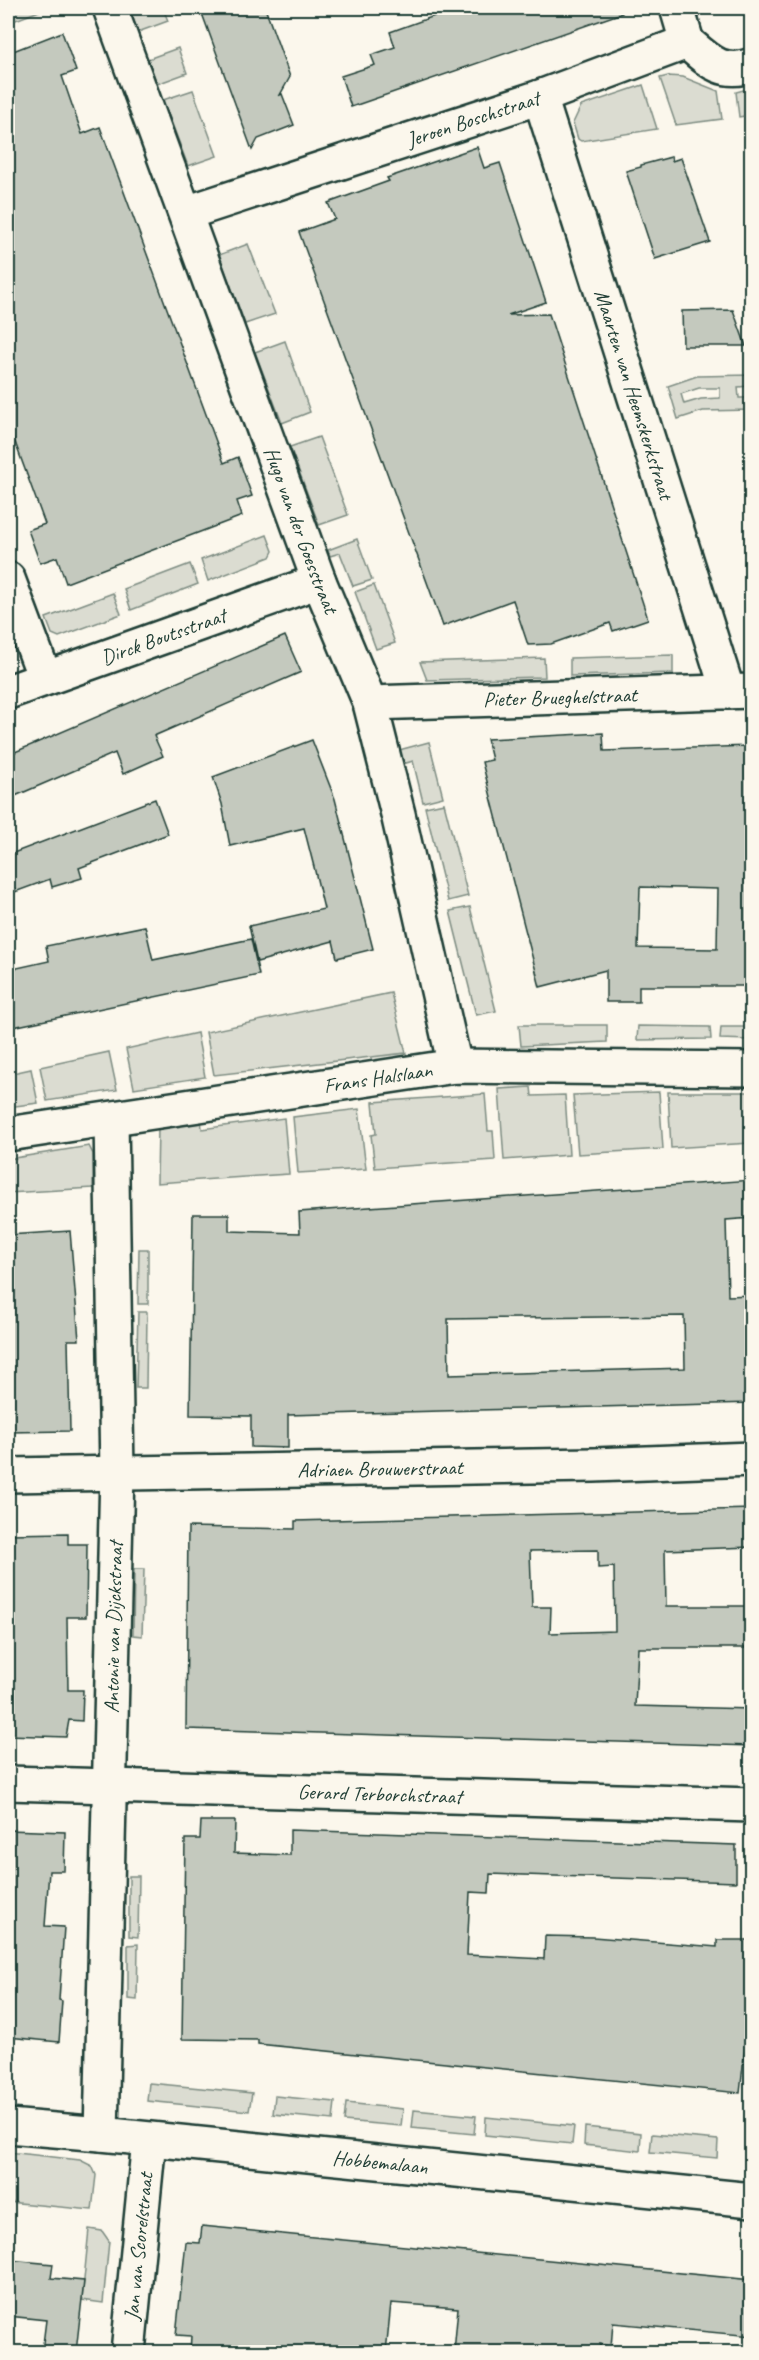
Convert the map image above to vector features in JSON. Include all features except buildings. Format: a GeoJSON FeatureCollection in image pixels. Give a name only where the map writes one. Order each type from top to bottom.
{"type":"FeatureCollection","features":[{"type":"Feature","properties":{"kind":"street","name":"Hugo van der Goesstraat"},"geometry":{"type":"LineString","coordinates":[[110,8],[320,581],[370,703],[401,826],[455,1066]]}},
{"type":"Feature","properties":{"kind":"street"},"geometry":{"type":"LineString","coordinates":[[677,8],[687,42],[715,66],[742,69],[752,65]]}},
{"type":"Feature","properties":{"kind":"street","name":"Jeroen Boschstraat"},"geometry":{"type":"LineString","coordinates":[[186,213],[540,97],[687,42]]}},
{"type":"Feature","properties":{"kind":"street","name":"Maarten van Heemskerkstraat"},"geometry":{"type":"LineString","coordinates":[[540,97],[740,691]]}},
{"type":"Feature","properties":{"kind":"street"},"geometry":{"type":"LineString","coordinates":[[8,579],[45,678]]}},
{"type":"Feature","properties":{"kind":"street","name":"Dirck Boutsstraat"},"geometry":{"type":"LineString","coordinates":[[8,692],[320,581]]}},
{"type":"Feature","properties":{"kind":"street","name":"Pieter Brueghelstraat"},"geometry":{"type":"LineString","coordinates":[[370,703],[740,691]]}},
{"type":"Feature","properties":{"kind":"street","name":"Frans Halslaan"},"geometry":{"type":"LineString","coordinates":[[8,1134],[455,1066],[752,1069]]}},
{"type":"Feature","properties":{"kind":"street","name":"Antonie van Dijckstraat"},"geometry":{"type":"LineString","coordinates":[[101,2134],[117,1472],[111,1120]]}},
{"type":"Feature","properties":{"kind":"street","name":"Adriaen Brouwerstraat"},"geometry":{"type":"LineString","coordinates":[[8,1475],[582,1465],[752,1459]]}},
{"type":"Feature","properties":{"kind":"street","name":"Gerard Terborchstraat"},"geometry":{"type":"LineString","coordinates":[[8,1783],[752,1805]]}},
{"type":"Feature","properties":{"kind":"street","name":"Hobbemalaan"},"geometry":{"type":"LineString","coordinates":[[8,2126],[752,2200]]}},
{"type":"Feature","properties":{"kind":"street","name":"Jan van Scorelstraat"},"geometry":{"type":"LineString","coordinates":[[128,2352],[149,2140]]}},
{"type":"Feature","properties":{"kind":"shaded area"},"geometry":{"type":"Polygon","coordinates":[[[8,8],[47,8],[8,23],[8,8]]]}},
{"type":"Feature","properties":{"kind":"shaded area"},"geometry":{"type":"Polygon","coordinates":[[[129,8],[163,8],[168,21],[138,32],[129,8]]]}},
{"type":"Feature","properties":{"kind":"shaded area"},"geometry":{"type":"Polygon","coordinates":[[[178,48],[187,73],[157,84],[148,59],[178,48]]]}},
{"type":"Feature","properties":{"kind":"shaded area"},"geometry":{"type":"Polygon","coordinates":[[[683,77],[718,91],[722,119],[676,125],[660,78],[683,77]]]}},
{"type":"Feature","properties":{"kind":"shaded area"},"geometry":{"type":"Polygon","coordinates":[[[643,85],[657,129],[581,141],[578,139],[573,123],[581,106],[643,85]]]}},
{"type":"Feature","properties":{"kind":"shaded area"},"geometry":{"type":"Polygon","coordinates":[[[751,88],[751,115],[739,117],[736,92],[751,88]]]}},
{"type":"Feature","properties":{"kind":"shaded area"},"geometry":{"type":"Polygon","coordinates":[[[193,90],[217,156],[188,166],[163,100],[193,90]]]}},
{"type":"Feature","properties":{"kind":"shaded area"},"geometry":{"type":"Polygon","coordinates":[[[248,244],[275,314],[245,324],[219,255],[248,244]]]}},
{"type":"Feature","properties":{"kind":"shaded area"},"geometry":{"type":"Polygon","coordinates":[[[285,341],[310,412],[282,423],[255,352],[285,341]]]}},
{"type":"Feature","properties":{"kind":"shaded area"},"geometry":{"type":"Polygon","coordinates":[[[751,375],[751,386],[738,387],[739,398],[751,398],[751,410],[703,411],[678,419],[668,386],[697,376],[751,375]],[[699,388],[681,394],[684,404],[701,399],[720,398],[720,388],[699,388]]]}},
{"type":"Feature","properties":{"kind":"shaded area"},"geometry":{"type":"Polygon","coordinates":[[[319,437],[348,515],[319,525],[290,447],[319,437]]]}},
{"type":"Feature","properties":{"kind":"shaded area"},"geometry":{"type":"Polygon","coordinates":[[[267,535],[273,551],[270,557],[208,581],[201,560],[267,535]]]}},
{"type":"Feature","properties":{"kind":"shaded area"},"geometry":{"type":"Polygon","coordinates":[[[357,539],[372,580],[353,586],[340,553],[330,556],[328,550],[357,539]]]}},
{"type":"Feature","properties":{"kind":"shaded area"},"geometry":{"type":"Polygon","coordinates":[[[190,564],[198,584],[131,610],[124,589],[190,564]]]}},
{"type":"Feature","properties":{"kind":"shaded area"},"geometry":{"type":"Polygon","coordinates":[[[374,585],[395,643],[376,649],[355,592],[374,585]]]}},
{"type":"Feature","properties":{"kind":"shaded area"},"geometry":{"type":"Polygon","coordinates":[[[113,593],[121,614],[59,637],[52,634],[46,618],[113,593]]]}},
{"type":"Feature","properties":{"kind":"shaded area"},"geometry":{"type":"Polygon","coordinates":[[[673,655],[673,673],[570,676],[570,658],[673,655]]]}},
{"type":"Feature","properties":{"kind":"shaded area"},"geometry":{"type":"Polygon","coordinates":[[[544,658],[545,677],[427,680],[420,662],[544,658]]]}},
{"type":"Feature","properties":{"kind":"shaded area"},"geometry":{"type":"Polygon","coordinates":[[[429,742],[443,797],[423,802],[413,761],[403,764],[399,750],[429,742]]]}},
{"type":"Feature","properties":{"kind":"shaded area"},"geometry":{"type":"Polygon","coordinates":[[[444,803],[468,896],[448,901],[425,807],[444,803]]]}},
{"type":"Feature","properties":{"kind":"shaded area"},"geometry":{"type":"Polygon","coordinates":[[[470,907],[496,1011],[476,1015],[450,911],[470,907]]]}},
{"type":"Feature","properties":{"kind":"shaded area"},"geometry":{"type":"Polygon","coordinates":[[[391,993],[406,1053],[214,1075],[206,1032],[391,993]]]}},
{"type":"Feature","properties":{"kind":"shaded area"},"geometry":{"type":"Polygon","coordinates":[[[519,1025],[607,1025],[607,1042],[521,1046],[519,1025]]]}},
{"type":"Feature","properties":{"kind":"shaded area"},"geometry":{"type":"Polygon","coordinates":[[[638,1026],[710,1027],[711,1039],[637,1040],[638,1026]]]}},
{"type":"Feature","properties":{"kind":"shaded area"},"geometry":{"type":"Polygon","coordinates":[[[721,1027],[751,1027],[751,1040],[720,1039],[721,1027]]]}},
{"type":"Feature","properties":{"kind":"shaded area"},"geometry":{"type":"Polygon","coordinates":[[[197,1033],[205,1077],[134,1088],[126,1049],[197,1033]]]}},
{"type":"Feature","properties":{"kind":"shaded area"},"geometry":{"type":"Polygon","coordinates":[[[109,1052],[117,1090],[47,1101],[40,1067],[109,1052]]]}},
{"type":"Feature","properties":{"kind":"shaded area"},"geometry":{"type":"Polygon","coordinates":[[[31,1069],[38,1103],[8,1107],[8,1074],[31,1069]]]}},
{"type":"Feature","properties":{"kind":"shaded area"},"geometry":{"type":"Polygon","coordinates":[[[531,1087],[532,1096],[565,1095],[569,1155],[504,1160],[499,1089],[531,1087]]]}},
{"type":"Feature","properties":{"kind":"shaded area"},"geometry":{"type":"Polygon","coordinates":[[[659,1092],[663,1149],[578,1154],[573,1095],[659,1092]]]}},
{"type":"Feature","properties":{"kind":"shaded area"},"geometry":{"type":"Polygon","coordinates":[[[668,1092],[751,1092],[751,1143],[671,1148],[668,1092]]]}},
{"type":"Feature","properties":{"kind":"shaded area"},"geometry":{"type":"Polygon","coordinates":[[[485,1094],[488,1131],[493,1131],[495,1160],[375,1168],[371,1135],[376,1134],[373,1102],[485,1094]]]}},
{"type":"Feature","properties":{"kind":"shaded area"},"geometry":{"type":"Polygon","coordinates":[[[359,1109],[366,1169],[298,1173],[293,1117],[359,1109]]]}},
{"type":"Feature","properties":{"kind":"shaded area"},"geometry":{"type":"Polygon","coordinates":[[[284,1118],[289,1174],[157,1183],[158,1127],[201,1119],[202,1129],[284,1118]]]}},
{"type":"Feature","properties":{"kind":"shaded area"},"geometry":{"type":"Polygon","coordinates":[[[89,1146],[93,1154],[93,1188],[8,1193],[8,1159],[89,1146]]]}},
{"type":"Feature","properties":{"kind":"shaded area"},"geometry":{"type":"Polygon","coordinates":[[[139,1249],[148,1249],[148,1304],[138,1304],[139,1249]]]}},
{"type":"Feature","properties":{"kind":"shaded area"},"geometry":{"type":"Polygon","coordinates":[[[138,1312],[147,1312],[146,1388],[136,1388],[138,1312]]]}},
{"type":"Feature","properties":{"kind":"shaded area"},"geometry":{"type":"Polygon","coordinates":[[[134,1569],[144,1569],[142,1636],[133,1635],[134,1569]]]}},
{"type":"Feature","properties":{"kind":"shaded area"},"geometry":{"type":"Polygon","coordinates":[[[129,1876],[139,1876],[138,1937],[129,1936],[129,1876]]]}},
{"type":"Feature","properties":{"kind":"shaded area"},"geometry":{"type":"Polygon","coordinates":[[[138,1944],[137,2000],[128,1999],[128,1945],[138,1944]]]}},
{"type":"Feature","properties":{"kind":"shaded area"},"geometry":{"type":"Polygon","coordinates":[[[149,2083],[252,2093],[249,2111],[147,2101],[149,2083]]]}},
{"type":"Feature","properties":{"kind":"shaded area"},"geometry":{"type":"Polygon","coordinates":[[[275,2096],[335,2102],[333,2120],[273,2114],[275,2096]]]}},
{"type":"Feature","properties":{"kind":"shaded area"},"geometry":{"type":"Polygon","coordinates":[[[346,2103],[403,2109],[401,2126],[344,2121],[346,2103]]]}},
{"type":"Feature","properties":{"kind":"shaded area"},"geometry":{"type":"Polygon","coordinates":[[[414,2110],[476,2116],[474,2134],[412,2128],[414,2110]]]}},
{"type":"Feature","properties":{"kind":"shaded area"},"geometry":{"type":"Polygon","coordinates":[[[486,2117],[574,2126],[572,2144],[485,2135],[486,2117]]]}},
{"type":"Feature","properties":{"kind":"shaded area"},"geometry":{"type":"Polygon","coordinates":[[[585,2127],[641,2133],[640,2151],[584,2145],[585,2127]]]}},
{"type":"Feature","properties":{"kind":"shaded area"},"geometry":{"type":"Polygon","coordinates":[[[652,2134],[718,2140],[717,2158],[650,2152],[652,2134]]]}},
{"type":"Feature","properties":{"kind":"shaded area"},"geometry":{"type":"Polygon","coordinates":[[[8,2152],[80,2160],[92,2166],[96,2175],[92,2210],[8,2202],[8,2152]]]}},
{"type":"Feature","properties":{"kind":"shaded area"},"geometry":{"type":"Polygon","coordinates":[[[89,2229],[102,2231],[109,2241],[103,2303],[82,2300],[89,2229]]]}}]}
